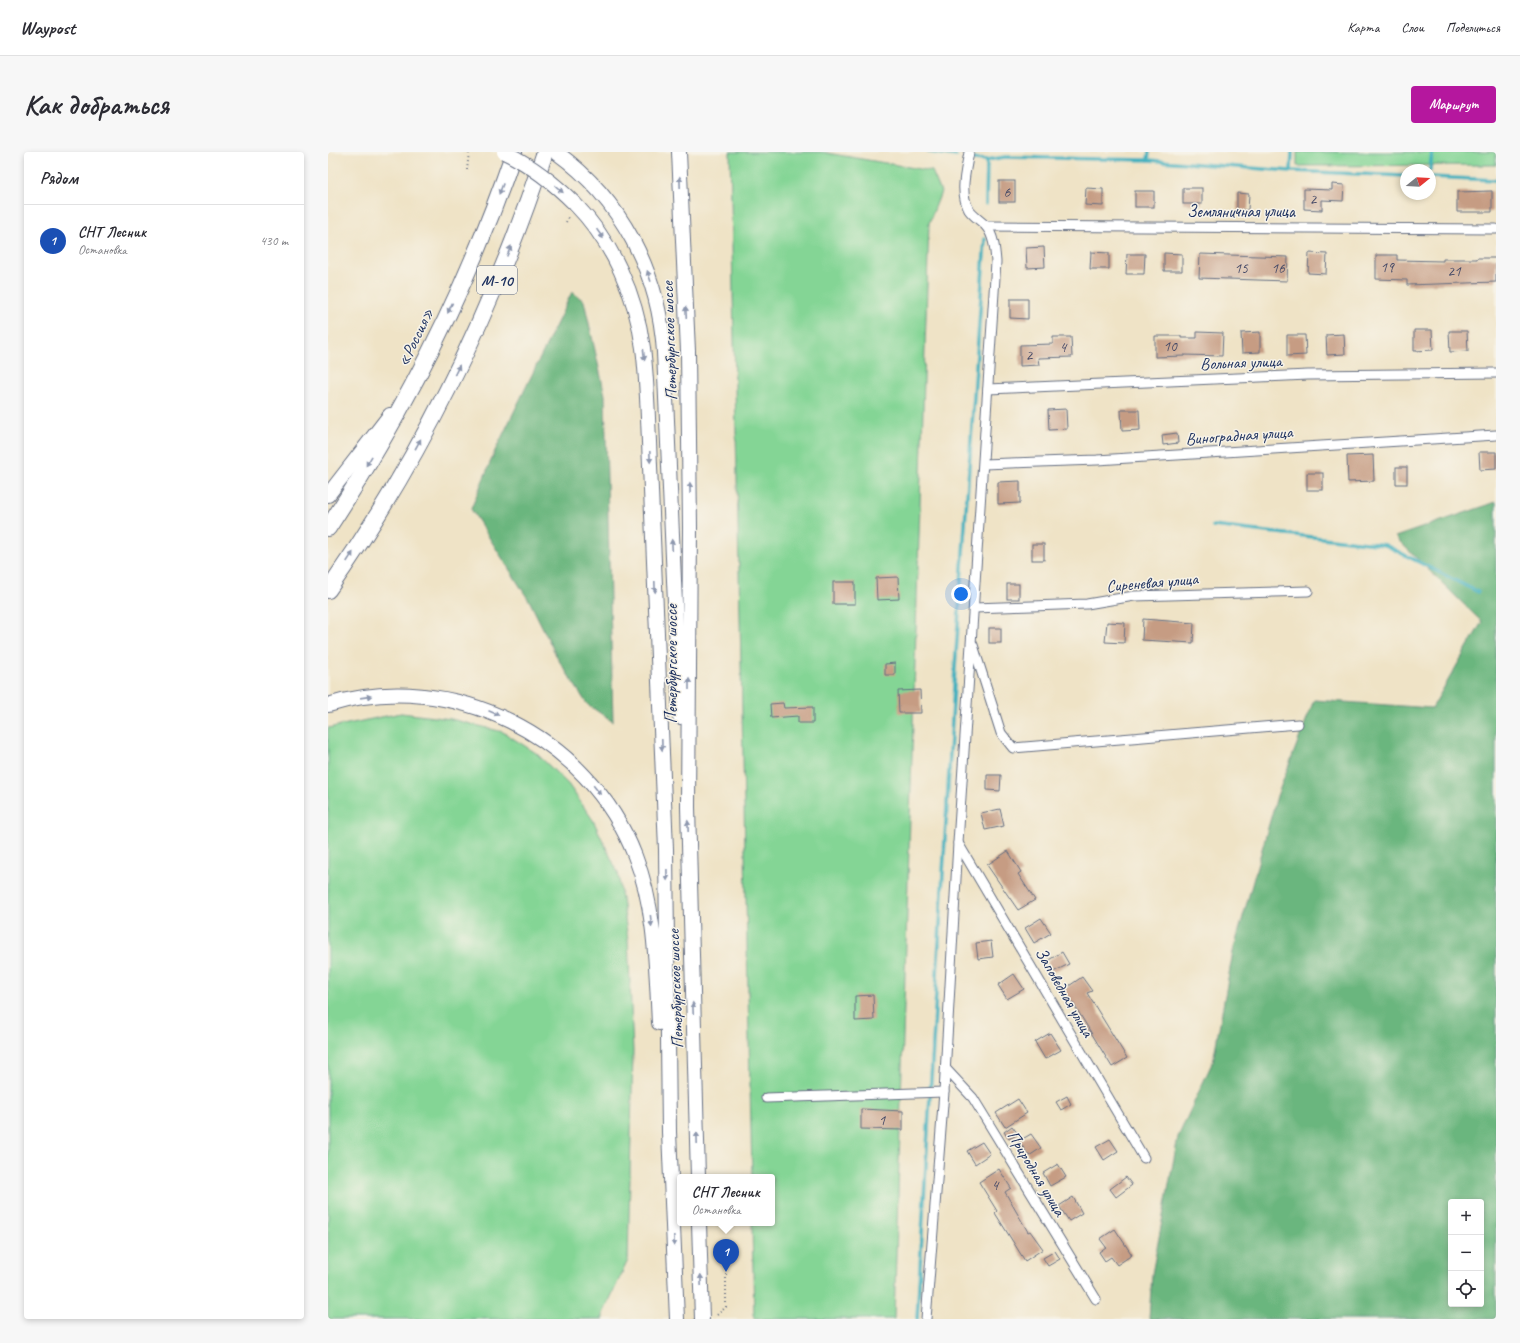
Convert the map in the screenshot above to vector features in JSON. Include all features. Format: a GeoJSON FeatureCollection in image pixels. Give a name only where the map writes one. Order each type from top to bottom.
{"type":"FeatureCollection","features":[{"type":"Feature","properties":{"kind":"highway","name":"«Россия»"},"geometry":{"type":"LineString","coordinates":[[328,528],[376,449],[409,390],[437,335],[488,222],[514,152]]}},
{"type":"Feature","properties":{"kind":"highway","name":"М-10"},"geometry":{"type":"LineString","coordinates":[[328,590],[378,514],[440,405],[466,352],[513,242],[545,152]]}},
{"type":"Feature","properties":{"kind":"main road","name":"Петербургское шоссе"},"geometry":{"type":"LineString","coordinates":[[504,152],[527,164],[544,176],[588,218],[604,241],[630,292],[637,315],[643,347],[648,418],[666,849],[670,1132],[677,1319]]}},
{"type":"Feature","properties":{"kind":"main road"},"geometry":{"type":"LineString","coordinates":[[556,152],[592,183],[617,214],[637,248],[652,284],[661,323],[670,468],[681,746],[688,807]]}},
{"type":"Feature","properties":{"kind":"main road","name":"Петербургское шоссе"},"geometry":{"type":"LineString","coordinates":[[679,152],[688,351],[690,527],[688,807],[698,1174]]}},
{"type":"Feature","properties":{"kind":"main road"},"geometry":{"type":"LineString","coordinates":[[328,495],[409,390]]}},
{"type":"Feature","properties":{"kind":"main road"},"geometry":{"type":"LineString","coordinates":[[328,705],[354,698],[392,694],[431,696],[469,704],[505,718],[539,737],[569,760],[596,788],[608,804],[627,837],[635,855],[646,892],[655,947],[660,1029],[670,1132]]}},
{"type":"Feature","properties":{"kind":"main road"},"geometry":{"type":"LineString","coordinates":[[699,1226],[702,1319]]}},
{"type":"Feature","properties":{"kind":"street"},"geometry":{"type":"LineString","coordinates":[[926,1319],[935,1092],[946,1069],[958,843],[984,464],[996,262],[995,243],[986,226],[970,211],[966,202],[963,187],[969,152]]}},
{"type":"Feature","properties":{"kind":"street","name":"Земляничная улица"},"geometry":{"type":"LineString","coordinates":[[986,226],[1496,229]]}},
{"type":"Feature","properties":{"kind":"street","name":"Вольная улица"},"geometry":{"type":"LineString","coordinates":[[988,389],[1308,376],[1496,373]]}},
{"type":"Feature","properties":{"kind":"street","name":"Виноградная улица"},"geometry":{"type":"LineString","coordinates":[[984,464],[1097,460],[1496,435]]}},
{"type":"Feature","properties":{"kind":"street","name":"Сиреневая улица"},"geometry":{"type":"LineString","coordinates":[[974,608],[1087,604],[1134,596],[1308,591]]}},
{"type":"Feature","properties":{"kind":"street"},"geometry":{"type":"LineString","coordinates":[[972,639],[1001,733],[1014,748],[1298,724]]}},
{"type":"Feature","properties":{"kind":"street","name":"Заповедная улица"},"geometry":{"type":"LineString","coordinates":[[958,843],[1144,1158]]}},
{"type":"Feature","properties":{"kind":"street","name":"Природная улица"},"geometry":{"type":"LineString","coordinates":[[946,1069],[973,1098],[1096,1299]]}},
{"type":"Feature","properties":{"kind":"street"},"geometry":{"type":"LineString","coordinates":[[766,1098],[935,1092]]}},
{"type":"Feature","properties":{"kind":"path"},"geometry":{"type":"LineString","coordinates":[[467,170],[469,152]]}},
{"type":"Feature","properties":{"kind":"path"},"geometry":{"type":"LineString","coordinates":[[717,1315],[726,1307],[726,1272]]}},
{"type":"Feature","properties":{"kind":"green space"},"geometry":{"type":"Polygon","coordinates":[[[730,152],[821,152],[932,171],[941,192],[929,223],[894,1319],[754,1319],[752,1226],[775,1226],[775,1174],[752,1174],[730,152]]]}},
{"type":"Feature","properties":{"kind":"green space"},"geometry":{"type":"Polygon","coordinates":[[[1297,152],[1496,152],[1496,165],[1400,164],[1400,165],[1297,166],[1297,152]]]}},
{"type":"Feature","properties":{"kind":"green space"},"geometry":{"type":"Polygon","coordinates":[[[572,292],[584,301],[605,395],[613,722],[587,704],[558,659],[530,602],[471,509],[495,451],[572,292]]]}},
{"type":"Feature","properties":{"kind":"green space"},"geometry":{"type":"Polygon","coordinates":[[[1496,502],[1496,1319],[1149,1319],[1152,1274],[1178,1137],[1213,1061],[1233,952],[1277,796],[1314,700],[1432,708],[1482,622],[1395,537],[1496,502]]]}},
{"type":"Feature","properties":{"kind":"green space"},"geometry":{"type":"Polygon","coordinates":[[[401,713],[451,719],[503,732],[536,753],[568,784],[593,820],[618,873],[628,939],[633,1051],[628,1260],[603,1314],[603,1319],[328,1319],[328,728],[401,713]]]}},
{"type":"Feature","properties":{"kind":"building"},"geometry":{"type":"Polygon","coordinates":[[[999,181],[1015,181],[1015,202],[999,202],[999,181]]]}},
{"type":"Feature","properties":{"kind":"building"},"geometry":{"type":"Polygon","coordinates":[[[1332,184],[1344,185],[1343,201],[1322,200],[1322,210],[1304,209],[1304,189],[1332,190],[1332,184]]]}},
{"type":"Feature","properties":{"kind":"building"},"geometry":{"type":"Polygon","coordinates":[[[1086,188],[1103,189],[1103,206],[1085,205],[1086,188]]]}},
{"type":"Feature","properties":{"kind":"building"},"geometry":{"type":"Polygon","coordinates":[[[1183,188],[1202,188],[1202,204],[1183,204],[1183,188]]]}},
{"type":"Feature","properties":{"kind":"building"},"geometry":{"type":"Polygon","coordinates":[[[1135,191],[1154,191],[1154,207],[1135,207],[1135,191]]]}},
{"type":"Feature","properties":{"kind":"building"},"geometry":{"type":"Polygon","coordinates":[[[1492,191],[1492,212],[1457,212],[1457,192],[1492,191]]]}},
{"type":"Feature","properties":{"kind":"building"},"geometry":{"type":"Polygon","coordinates":[[[1237,193],[1249,194],[1248,210],[1237,210],[1237,193]]]}},
{"type":"Feature","properties":{"kind":"building"},"geometry":{"type":"Polygon","coordinates":[[[1044,247],[1045,267],[1027,268],[1026,248],[1044,247]]]}},
{"type":"Feature","properties":{"kind":"building"},"geometry":{"type":"Polygon","coordinates":[[[1091,252],[1109,253],[1109,269],[1090,269],[1091,252]]]}},
{"type":"Feature","properties":{"kind":"building"},"geometry":{"type":"Polygon","coordinates":[[[1164,253],[1182,254],[1182,271],[1164,271],[1164,253]]]}},
{"type":"Feature","properties":{"kind":"building"},"geometry":{"type":"Polygon","coordinates":[[[1309,253],[1327,254],[1326,274],[1308,273],[1309,253]]]}},
{"type":"Feature","properties":{"kind":"building"},"geometry":{"type":"Polygon","coordinates":[[[1127,254],[1145,254],[1144,274],[1126,274],[1127,254]]]}},
{"type":"Feature","properties":{"kind":"building"},"geometry":{"type":"Polygon","coordinates":[[[1200,254],[1288,257],[1287,281],[1199,278],[1200,254]]]}},
{"type":"Feature","properties":{"kind":"building"},"geometry":{"type":"Polygon","coordinates":[[[1376,255],[1397,255],[1397,260],[1443,261],[1443,259],[1496,258],[1496,282],[1407,285],[1407,280],[1376,279],[1376,255]]]}},
{"type":"Feature","properties":{"kind":"building"},"geometry":{"type":"Polygon","coordinates":[[[1010,299],[1028,299],[1028,319],[1010,318],[1010,299]]]}},
{"type":"Feature","properties":{"kind":"building"},"geometry":{"type":"Polygon","coordinates":[[[1414,330],[1432,330],[1433,350],[1414,351],[1414,330]]]}},
{"type":"Feature","properties":{"kind":"building"},"geometry":{"type":"Polygon","coordinates":[[[1449,331],[1467,331],[1468,351],[1450,352],[1449,331]]]}},
{"type":"Feature","properties":{"kind":"building"},"geometry":{"type":"Polygon","coordinates":[[[1197,332],[1223,333],[1222,356],[1184,355],[1155,357],[1155,336],[1181,336],[1181,338],[1197,338],[1197,332]]]}},
{"type":"Feature","properties":{"kind":"building"},"geometry":{"type":"Polygon","coordinates":[[[1260,332],[1260,352],[1242,353],[1241,333],[1260,332]]]}},
{"type":"Feature","properties":{"kind":"building"},"geometry":{"type":"Polygon","coordinates":[[[1344,334],[1345,354],[1327,355],[1326,335],[1344,334]]]}},
{"type":"Feature","properties":{"kind":"building"},"geometry":{"type":"Polygon","coordinates":[[[1287,335],[1305,335],[1306,355],[1287,356],[1287,335]]]}},
{"type":"Feature","properties":{"kind":"building"},"geometry":{"type":"Polygon","coordinates":[[[1053,337],[1071,337],[1072,357],[1038,358],[1039,365],[1020,366],[1020,345],[1053,344],[1053,337]]]}},
{"type":"Feature","properties":{"kind":"building"},"geometry":{"type":"Polygon","coordinates":[[[1066,409],[1067,429],[1049,430],[1048,410],[1066,409]]]}},
{"type":"Feature","properties":{"kind":"building"},"geometry":{"type":"Polygon","coordinates":[[[1121,410],[1139,410],[1140,430],[1122,431],[1121,410]]]}},
{"type":"Feature","properties":{"kind":"building"},"geometry":{"type":"Polygon","coordinates":[[[1177,433],[1178,443],[1163,445],[1162,435],[1177,433]]]}},
{"type":"Feature","properties":{"kind":"building"},"geometry":{"type":"Polygon","coordinates":[[[1479,452],[1496,452],[1496,469],[1480,470],[1479,452]]]}},
{"type":"Feature","properties":{"kind":"building"},"geometry":{"type":"Polygon","coordinates":[[[1373,455],[1374,481],[1348,482],[1347,456],[1373,455]]]}},
{"type":"Feature","properties":{"kind":"building"},"geometry":{"type":"Polygon","coordinates":[[[1396,467],[1407,467],[1407,484],[1396,484],[1396,467]]]}},
{"type":"Feature","properties":{"kind":"building"},"geometry":{"type":"Polygon","coordinates":[[[1307,473],[1323,473],[1323,490],[1307,490],[1307,473]]]}},
{"type":"Feature","properties":{"kind":"building"},"geometry":{"type":"Polygon","coordinates":[[[1020,481],[1020,503],[998,504],[998,482],[1020,481]]]}},
{"type":"Feature","properties":{"kind":"building"},"geometry":{"type":"Polygon","coordinates":[[[1032,544],[1044,544],[1044,560],[1032,560],[1032,544]]]}},
{"type":"Feature","properties":{"kind":"building"},"geometry":{"type":"Polygon","coordinates":[[[898,577],[899,599],[877,600],[876,578],[898,577]]]}},
{"type":"Feature","properties":{"kind":"building"},"geometry":{"type":"Polygon","coordinates":[[[833,582],[855,582],[855,604],[833,604],[833,582]]]}},
{"type":"Feature","properties":{"kind":"building"},"geometry":{"type":"Polygon","coordinates":[[[1007,584],[1019,584],[1019,599],[1007,599],[1007,584]]]}},
{"type":"Feature","properties":{"kind":"building"},"geometry":{"type":"Polygon","coordinates":[[[1143,619],[1194,623],[1193,643],[1142,640],[1143,619]]]}},
{"type":"Feature","properties":{"kind":"building"},"geometry":{"type":"Polygon","coordinates":[[[1107,622],[1125,623],[1124,643],[1105,642],[1107,622]]]}},
{"type":"Feature","properties":{"kind":"building"},"geometry":{"type":"Polygon","coordinates":[[[989,628],[1001,628],[1001,643],[989,643],[989,628]]]}},
{"type":"Feature","properties":{"kind":"building"},"geometry":{"type":"Polygon","coordinates":[[[895,663],[895,675],[885,675],[885,664],[895,663]]]}},
{"type":"Feature","properties":{"kind":"building"},"geometry":{"type":"Polygon","coordinates":[[[920,690],[921,713],[899,713],[898,691],[920,690]]]}},
{"type":"Feature","properties":{"kind":"building"},"geometry":{"type":"Polygon","coordinates":[[[783,703],[784,708],[813,707],[813,723],[798,723],[798,716],[771,718],[770,704],[783,703]]]}},
{"type":"Feature","properties":{"kind":"building"},"geometry":{"type":"Polygon","coordinates":[[[987,775],[1001,775],[1000,791],[987,790],[987,775]]]}},
{"type":"Feature","properties":{"kind":"building"},"geometry":{"type":"Polygon","coordinates":[[[1000,809],[1004,826],[985,830],[981,813],[1000,809]]]}},
{"type":"Feature","properties":{"kind":"building"},"geometry":{"type":"Polygon","coordinates":[[[1008,851],[1021,872],[1018,874],[1035,900],[1018,910],[987,865],[1008,851]]]}},
{"type":"Feature","properties":{"kind":"building"},"geometry":{"type":"Polygon","coordinates":[[[1041,918],[1051,933],[1034,943],[1025,928],[1041,918]]]}},
{"type":"Feature","properties":{"kind":"building"},"geometry":{"type":"Polygon","coordinates":[[[991,941],[993,957],[978,959],[976,943],[991,941]]]}},
{"type":"Feature","properties":{"kind":"building"},"geometry":{"type":"Polygon","coordinates":[[[1062,952],[1069,964],[1053,972],[1047,961],[1062,952]]]}},
{"type":"Feature","properties":{"kind":"building"},"geometry":{"type":"Polygon","coordinates":[[[1014,974],[1024,989],[1007,999],[998,985],[1014,974]]]}},
{"type":"Feature","properties":{"kind":"building"},"geometry":{"type":"Polygon","coordinates":[[[1082,977],[1092,991],[1087,993],[1127,1058],[1112,1067],[1073,1003],[1072,1004],[1063,990],[1082,977]]]}},
{"type":"Feature","properties":{"kind":"building"},"geometry":{"type":"Polygon","coordinates":[[[873,995],[874,1020],[855,1021],[855,996],[873,995]]]}},
{"type":"Feature","properties":{"kind":"building"},"geometry":{"type":"Polygon","coordinates":[[[1050,1033],[1061,1050],[1045,1059],[1035,1042],[1050,1033]]]}},
{"type":"Feature","properties":{"kind":"building"},"geometry":{"type":"Polygon","coordinates":[[[1067,1096],[1071,1104],[1061,1110],[1056,1102],[1067,1096]]]}},
{"type":"Feature","properties":{"kind":"building"},"geometry":{"type":"Polygon","coordinates":[[[1018,1099],[1027,1113],[1005,1127],[996,1113],[1018,1099]]]}},
{"type":"Feature","properties":{"kind":"building"},"geometry":{"type":"Polygon","coordinates":[[[861,1109],[903,1111],[903,1130],[861,1129],[861,1109]]]}},
{"type":"Feature","properties":{"kind":"building"},"geometry":{"type":"Polygon","coordinates":[[[1012,1126],[1018,1134],[1009,1139],[1004,1132],[1012,1126]]]}},
{"type":"Feature","properties":{"kind":"building"},"geometry":{"type":"Polygon","coordinates":[[[1031,1134],[1041,1148],[1029,1156],[1019,1141],[1031,1134]]]}},
{"type":"Feature","properties":{"kind":"building"},"geometry":{"type":"Polygon","coordinates":[[[1110,1139],[1118,1151],[1104,1160],[1096,1147],[1110,1139]]]}},
{"type":"Feature","properties":{"kind":"building"},"geometry":{"type":"Polygon","coordinates":[[[982,1142],[990,1154],[975,1164],[967,1151],[982,1142]]]}},
{"type":"Feature","properties":{"kind":"building"},"geometry":{"type":"Polygon","coordinates":[[[1058,1164],[1066,1177],[1050,1186],[1043,1173],[1058,1164]]]}},
{"type":"Feature","properties":{"kind":"building"},"geometry":{"type":"Polygon","coordinates":[[[999,1169],[1011,1188],[1005,1192],[1028,1232],[1030,1231],[1043,1249],[1025,1261],[995,1213],[997,1211],[979,1182],[999,1169]]]}},
{"type":"Feature","properties":{"kind":"building"},"geometry":{"type":"Polygon","coordinates":[[[1126,1177],[1132,1185],[1116,1197],[1110,1189],[1126,1177]]]}},
{"type":"Feature","properties":{"kind":"building"},"geometry":{"type":"Polygon","coordinates":[[[1073,1197],[1082,1213],[1069,1221],[1059,1206],[1073,1197]]]}},
{"type":"Feature","properties":{"kind":"building"},"geometry":{"type":"Polygon","coordinates":[[[1115,1229],[1132,1255],[1117,1265],[1111,1257],[1105,1261],[1099,1252],[1106,1247],[1100,1239],[1115,1229]]]}},
{"type":"Feature","properties":{"kind":"building"},"geometry":{"type":"Polygon","coordinates":[[[1055,1251],[1060,1259],[1048,1266],[1043,1258],[1055,1251]]]}},
{"type":"Feature","properties":{"kind":"waterway"},"geometry":{"type":"LineString","coordinates":[[929,152],[956,156]]}},
{"type":"Feature","properties":{"kind":"waterway"},"geometry":{"type":"LineString","coordinates":[[1148,160],[1149,152]]}},
{"type":"Feature","properties":{"kind":"waterway"},"geometry":{"type":"LineString","coordinates":[[1291,171],[1292,152]]}},
{"type":"Feature","properties":{"kind":"waterway"},"geometry":{"type":"LineString","coordinates":[[1431,164],[1432,152]]}},
{"type":"Feature","properties":{"kind":"waterway"},"geometry":{"type":"LineString","coordinates":[[972,159],[987,160],[1005,157],[1148,160],[1291,171],[1400,176]]}},
{"type":"Feature","properties":{"kind":"waterway"},"geometry":{"type":"LineString","coordinates":[[986,204],[987,160]]}},
{"type":"Feature","properties":{"kind":"waterway"},"geometry":{"type":"LineString","coordinates":[[1436,177],[1496,180]]}},
{"type":"Feature","properties":{"kind":"waterway"},"geometry":{"type":"LineString","coordinates":[[917,1319],[955,668],[985,239]]}},
{"type":"Feature","properties":{"kind":"waterway"},"geometry":{"type":"LineString","coordinates":[[1213,526],[1385,545],[1478,592]]}},
{"type":"Feature","properties":{"kind":"place","name":"СНТ Лесник"},"geometry":{"type":"Point","coordinates":[726,1272]}}]}
